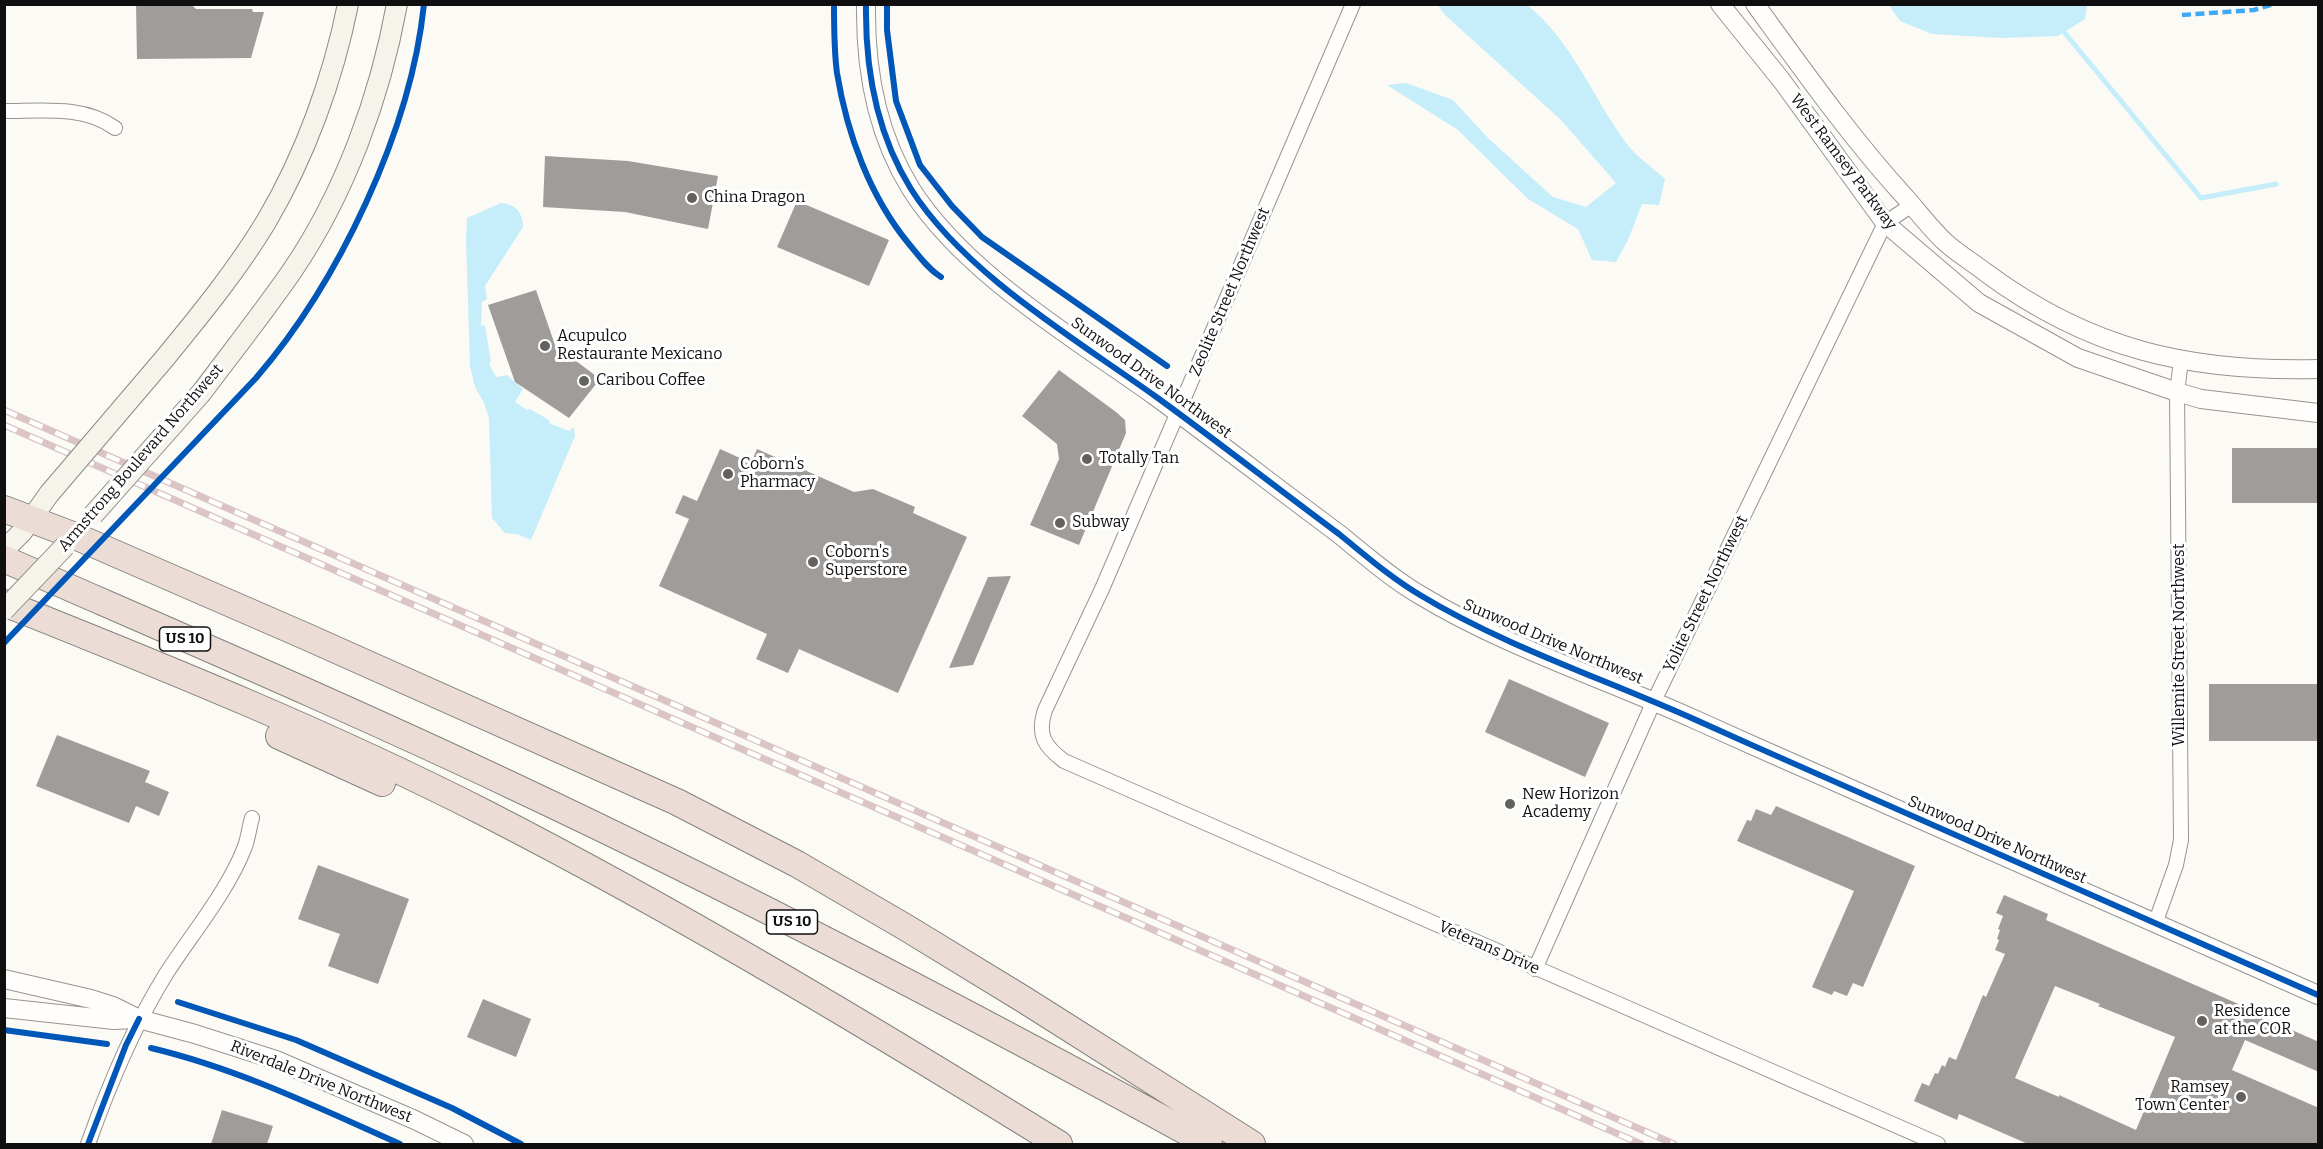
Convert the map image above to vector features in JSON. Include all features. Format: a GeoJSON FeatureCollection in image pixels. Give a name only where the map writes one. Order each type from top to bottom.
{"type":"FeatureCollection","features":[{"type":"Feature","properties":{"kind":"highway"},"geometry":{"type":"LineString","coordinates":[[4,509],[26,526],[70,541],[564,750],[677,802],[754,841],[905,927],[1014,993],[1252,1144]]}},
{"type":"Feature","properties":{"kind":"highway","name":"US 10"},"geometry":{"type":"LineString","coordinates":[[4,560],[365,717],[688,870],[924,990],[1209,1144]]}},
{"type":"Feature","properties":{"kind":"highway","name":"US 10"},"geometry":{"type":"LineString","coordinates":[[4,603],[339,743],[483,812],[705,932],[1059,1144]]}},
{"type":"Feature","properties":{"kind":"highway"},"geometry":{"type":"LineString","coordinates":[[4,622],[199,699],[426,802],[558,866],[820,1000]]}},
{"type":"Feature","properties":{"kind":"main road"},"geometry":{"type":"LineString","coordinates":[[4,550],[165,358],[246,253],[282,193],[302,149],[333,66],[348,4]]}},
{"type":"Feature","properties":{"kind":"main road","name":"Armstrong Boulevard Northwest"},"geometry":{"type":"LineString","coordinates":[[4,610],[70,541],[202,392],[293,270],[333,198],[350,161],[370,106],[393,25],[396,4]]}},
{"type":"Feature","properties":{"kind":"street","name":"Sunwood Drive Northwest"},"geometry":{"type":"LineString","coordinates":[[866,4],[866,44],[871,86],[878,114],[892,157],[933,220],[974,262],[1037,311],[1177,412],[1414,592],[1467,622],[1654,701],[2319,995]]}},
{"type":"Feature","properties":{"kind":"street","name":"Zeolite Street Northwest"},"geometry":{"type":"LineString","coordinates":[[1046,744],[1041,730],[1045,710],[1102,589],[1353,4]]}},
{"type":"Feature","properties":{"kind":"street","name":"West Ramsey Parkway"},"geometry":{"type":"LineString","coordinates":[[1720,4],[1782,81],[1885,223],[1979,303],[2078,358],[2177,392],[2201,399],[2319,413]]}},
{"type":"Feature","properties":{"kind":"street","name":"West Ramsey Parkway"},"geometry":{"type":"LineString","coordinates":[[1755,4],[1880,170],[1945,242],[2015,294],[2065,322],[2119,345],[2181,361],[2239,369],[2319,369]]}},
{"type":"Feature","properties":{"kind":"street"},"geometry":{"type":"LineString","coordinates":[[4,111],[66,111],[86,114],[102,118],[114,128]]}},
{"type":"Feature","properties":{"kind":"street"},"geometry":{"type":"LineString","coordinates":[[1885,223],[1912,205]]}},
{"type":"Feature","properties":{"kind":"street","name":"Yolite Street Northwest"},"geometry":{"type":"LineString","coordinates":[[1535,969],[1654,701],[1885,223]]}},
{"type":"Feature","properties":{"kind":"street","name":"Willemite Street Northwest"},"geometry":{"type":"LineString","coordinates":[[2155,924],[2176,865],[2181,840],[2177,392],[2181,361]]}},
{"type":"Feature","properties":{"kind":"street","name":"Veterans Drive"},"geometry":{"type":"LineString","coordinates":[[1046,744],[1064,761],[1938,1144]]}},
{"type":"Feature","properties":{"kind":"street"},"geometry":{"type":"LineString","coordinates":[[88,1144],[126,1045],[165,975],[230,877],[244,849],[252,818]]}},
{"type":"Feature","properties":{"kind":"street","name":"Riverdale Drive Northwest"},"geometry":{"type":"LineString","coordinates":[[4,979],[91,999],[113,1006],[140,1019],[276,1060],[415,1120],[464,1144]]}},
{"type":"Feature","properties":{"kind":"street","name":"Riverdale Drive Northwest"},"geometry":{"type":"LineString","coordinates":[[4,1008],[114,1020],[140,1019]]}},
{"type":"Feature","properties":{"kind":"water"},"geometry":{"type":"Polygon","coordinates":[[[1438,5],[1527,5],[1557,35],[1627,144],[1665,179],[1659,205],[1642,204],[1628,240],[1616,262],[1592,260],[1578,229],[1528,199],[1458,130],[1387,85],[1406,83],[1453,100],[1488,138],[1553,197],[1586,207],[1616,183],[1561,120],[1444,14],[1438,5]]]}},
{"type":"Feature","properties":{"kind":"water"},"geometry":{"type":"Polygon","coordinates":[[[1889,5],[2087,5],[2085,19],[2058,36],[2002,38],[1932,34],[1900,21],[1889,5]]]}},
{"type":"Feature","properties":{"kind":"water"},"geometry":{"type":"Polygon","coordinates":[[[501,203],[510,205],[520,213],[523,227],[485,286],[487,299],[482,302],[481,326],[485,325],[491,362],[489,364],[496,377],[507,375],[523,389],[515,402],[549,420],[549,423],[569,431],[574,427],[575,436],[531,540],[517,534],[505,533],[492,518],[489,418],[475,387],[470,366],[467,218],[501,203]]]}},
{"type":"Feature","properties":{"kind":"building"},"geometry":{"type":"Polygon","coordinates":[[[136,4],[191,4],[196,9],[252,9],[253,12],[264,12],[251,58],[137,59],[136,4]]]}},
{"type":"Feature","properties":{"kind":"building"},"geometry":{"type":"Polygon","coordinates":[[[545,156],[628,161],[718,176],[708,229],[625,212],[543,207],[545,156]]]}},
{"type":"Feature","properties":{"kind":"building"},"geometry":{"type":"Polygon","coordinates":[[[797,201],[889,240],[869,286],[777,247],[797,201]]]}},
{"type":"Feature","properties":{"kind":"building"},"geometry":{"type":"Polygon","coordinates":[[[536,290],[555,345],[600,379],[569,418],[515,382],[488,305],[536,290]]]}},
{"type":"Feature","properties":{"kind":"building"},"geometry":{"type":"Polygon","coordinates":[[[1059,370],[1125,420],[1126,433],[1079,545],[1030,525],[1059,459],[1057,444],[1022,416],[1059,370]]]}},
{"type":"Feature","properties":{"kind":"building"},"geometry":{"type":"Polygon","coordinates":[[[2232,448],[2319,448],[2319,503],[2232,503],[2232,448]]]}},
{"type":"Feature","properties":{"kind":"building","name":"Coborn's Superstore"},"geometry":{"type":"Polygon","coordinates":[[[720,449],[751,463],[757,449],[854,492],[873,489],[915,507],[913,513],[967,537],[898,693],[799,649],[788,673],[756,659],[767,634],[659,586],[689,519],[675,513],[683,495],[697,501],[720,449]]]}},
{"type":"Feature","properties":{"kind":"building"},"geometry":{"type":"Polygon","coordinates":[[[1011,576],[973,665],[949,668],[988,577],[1011,576]]]}},
{"type":"Feature","properties":{"kind":"building"},"geometry":{"type":"Polygon","coordinates":[[[1509,679],[1609,723],[1585,777],[1485,732],[1509,679]]]}},
{"type":"Feature","properties":{"kind":"building"},"geometry":{"type":"Polygon","coordinates":[[[2209,684],[2319,684],[2319,741],[2209,741],[2209,684]]]}},
{"type":"Feature","properties":{"kind":"building"},"geometry":{"type":"Polygon","coordinates":[[[57,735],[150,771],[145,782],[169,792],[159,816],[136,806],[129,823],[36,786],[57,735]]]}},
{"type":"Feature","properties":{"kind":"building"},"geometry":{"type":"Polygon","coordinates":[[[1776,806],[1915,866],[1863,987],[1853,983],[1847,996],[1834,991],[1832,995],[1812,987],[1854,891],[1737,841],[1747,820],[1751,821],[1756,809],[1771,815],[1776,806]]]}},
{"type":"Feature","properties":{"kind":"building"},"geometry":{"type":"Polygon","coordinates":[[[318,865],[409,899],[378,984],[328,966],[340,934],[298,919],[318,865]]]}},
{"type":"Feature","properties":{"kind":"building","name":"Residence at the COR"},"geometry":{"type":"Polygon","coordinates":[[[2004,895],[2048,914],[2046,920],[2250,1008],[2268,1017],[2267,1019],[2319,1042],[2319,1072],[2245,1040],[2232,1070],[2319,1108],[2319,1144],[2028,1144],[1959,1114],[1957,1120],[1914,1101],[1922,1083],[1929,1086],[1935,1073],[1938,1074],[1942,1065],[1945,1067],[1949,1057],[1956,1060],[1983,995],[1986,997],[2005,954],[1995,950],[1999,940],[1997,939],[2000,930],[1998,929],[2003,916],[1996,913],[2004,895]],[[2055,986],[2015,1078],[2136,1130],[2175,1037],[2098,1006],[2100,1004],[2055,986]]]}},
{"type":"Feature","properties":{"kind":"building"},"geometry":{"type":"Polygon","coordinates":[[[483,999],[531,1019],[516,1057],[467,1037],[483,999]]]}},
{"type":"Feature","properties":{"kind":"building"},"geometry":{"type":"Polygon","coordinates":[[[222,1110],[273,1126],[267,1144],[211,1144],[222,1110]]]}},
{"type":"Feature","properties":{"kind":"waterway"},"geometry":{"type":"LineString","coordinates":[[2064,32],[2201,198],[2276,184]]}},
{"type":"Feature","properties":{"kind":"railway"},"geometry":{"type":"LineString","coordinates":[[4,410],[1674,1144]]}},
{"type":"Feature","properties":{"kind":"railway"},"geometry":{"type":"LineString","coordinates":[[4,425],[1641,1144]]}},
{"type":"Feature","properties":{"kind":"marked path"},"geometry":{"type":"LineString","coordinates":[[2182,15],[2254,10],[2274,4]]}},
{"type":"Feature","properties":{"kind":"cycle path"},"geometry":{"type":"LineString","coordinates":[[4,643],[256,378],[286,340],[315,297],[342,251],[387,153],[404,103],[416,53],[424,4]]}},
{"type":"Feature","properties":{"kind":"cycle path"},"geometry":{"type":"LineString","coordinates":[[834,4],[835,48],[841,96],[862,164],[895,226],[924,262],[941,277]]}},
{"type":"Feature","properties":{"kind":"cycle path"},"geometry":{"type":"LineString","coordinates":[[866,4],[871,77],[881,123],[899,168],[933,220],[960,249],[1023,302],[1178,413],[1399,581],[1452,613],[1520,646],[1696,720],[2318,995]]}},
{"type":"Feature","properties":{"kind":"cycle path"},"geometry":{"type":"LineString","coordinates":[[887,4],[887,30],[896,101],[920,165],[952,206],[982,237],[1167,366]]}},
{"type":"Feature","properties":{"kind":"cycle path"},"geometry":{"type":"LineString","coordinates":[[178,1002],[296,1040],[452,1108],[521,1144]]}},
{"type":"Feature","properties":{"kind":"cycle path"},"geometry":{"type":"LineString","coordinates":[[88,1144],[126,1045],[139,1019]]}},
{"type":"Feature","properties":{"kind":"cycle path"},"geometry":{"type":"LineString","coordinates":[[4,1030],[107,1044]]}},
{"type":"Feature","properties":{"kind":"cycle path"},"geometry":{"type":"LineString","coordinates":[[151,1048],[247,1078],[400,1144]]}},
{"type":"Feature","properties":{"kind":"place","name":"China Dragon"},"geometry":{"type":"Point","coordinates":[692,198]}},
{"type":"Feature","properties":{"kind":"place","name":"Acupulco Restaurante Mexicano"},"geometry":{"type":"Point","coordinates":[545,346]}},
{"type":"Feature","properties":{"kind":"place","name":"Caribou Coffee"},"geometry":{"type":"Point","coordinates":[584,381]}},
{"type":"Feature","properties":{"kind":"place","name":"Totally Tan"},"geometry":{"type":"Point","coordinates":[1087,459]}},
{"type":"Feature","properties":{"kind":"place","name":"Coborn's Pharmacy"},"geometry":{"type":"Point","coordinates":[728,474]}},
{"type":"Feature","properties":{"kind":"place","name":"Subway"},"geometry":{"type":"Point","coordinates":[1060,523]}},
{"type":"Feature","properties":{"kind":"place","name":"Coborn's Superstore"},"geometry":{"type":"Point","coordinates":[813,562]}},
{"type":"Feature","properties":{"kind":"place","name":"New Horizon Academy"},"geometry":{"type":"Point","coordinates":[1510,804]}},
{"type":"Feature","properties":{"kind":"place","name":"Residence at the COR"},"geometry":{"type":"Point","coordinates":[2202,1021]}},
{"type":"Feature","properties":{"kind":"place","name":"Ramsey Town Center"},"geometry":{"type":"Point","coordinates":[2241,1097]}}]}
